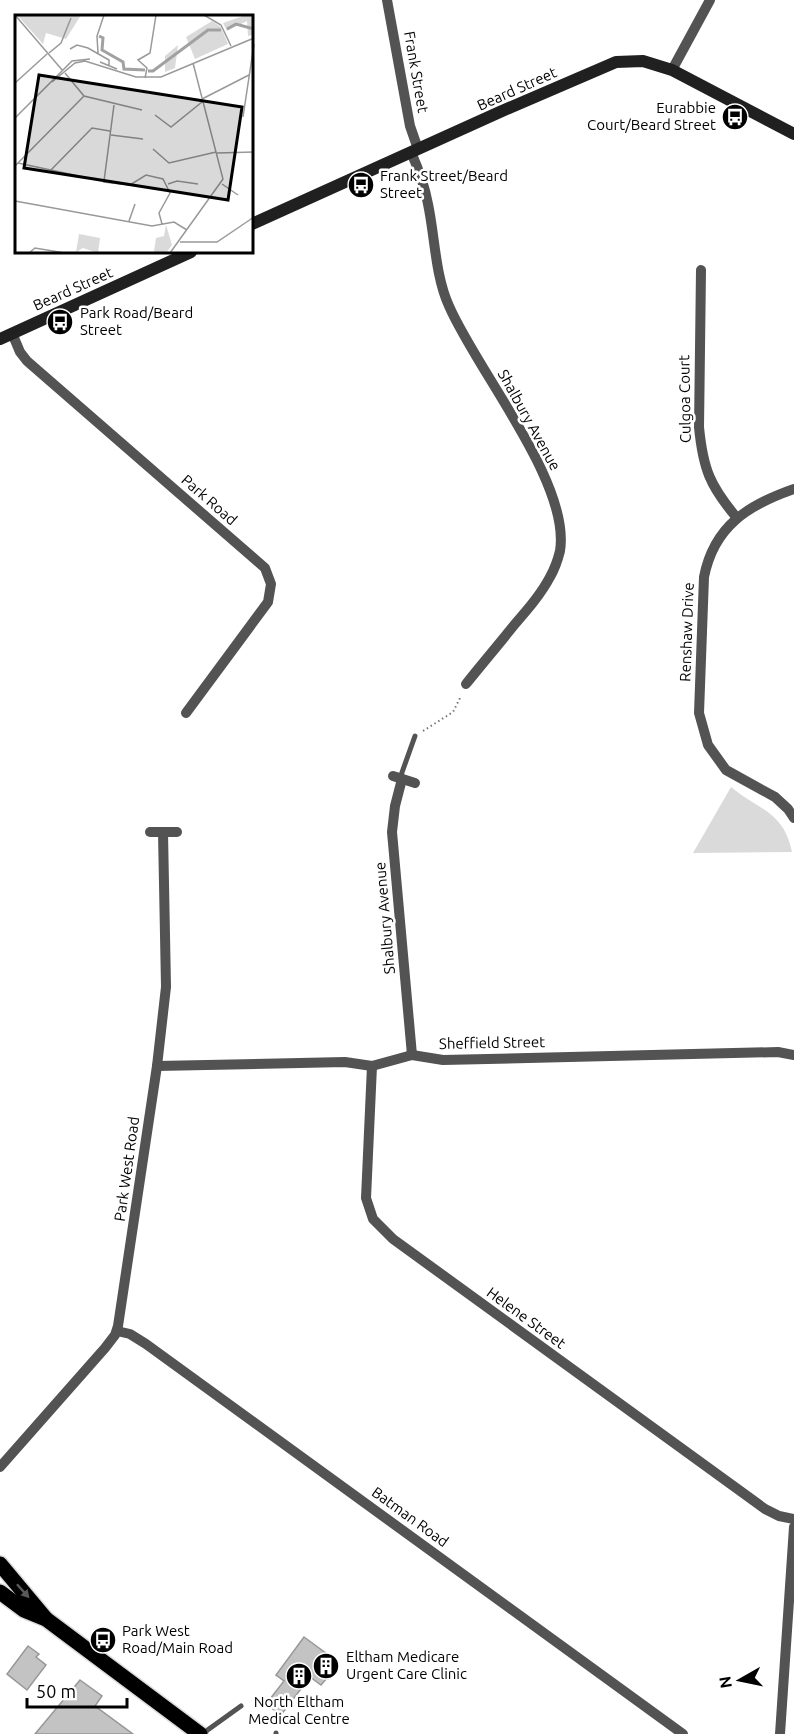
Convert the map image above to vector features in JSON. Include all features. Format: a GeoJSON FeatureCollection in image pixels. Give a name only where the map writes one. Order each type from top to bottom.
{"type":"FeatureCollection","features":[{"type":"Feature","properties":{"kind":"main road"},"geometry":{"type":"LineString","coordinates":[[0,1564],[46,1619],[201,1734]]}},
{"type":"Feature","properties":{"kind":"main road"},"geometry":{"type":"LineString","coordinates":[[0,1592],[24,1610],[46,1619]]}},
{"type":"Feature","properties":{"kind":"street","name":"Frank Street"},"geometry":{"type":"LineString","coordinates":[[387,0],[415,151]]}},
{"type":"Feature","properties":{"kind":"street"},"geometry":{"type":"LineString","coordinates":[[672,70],[710,0]]}},
{"type":"Feature","properties":{"kind":"street","name":"Beard Street"},"geometry":{"type":"LineString","coordinates":[[254,223],[616,62],[643,61],[672,70],[794,134]]}},
{"type":"Feature","properties":{"kind":"street","name":"Shalbury Avenue"},"geometry":{"type":"LineString","coordinates":[[415,151],[428,204],[447,303],[463,336],[525,439],[544,476],[557,512],[560,532],[560,552],[538,597],[466,684]]}},
{"type":"Feature","properties":{"kind":"street","name":"Beard Street"},"geometry":{"type":"LineString","coordinates":[[0,339],[187,254]]}},
{"type":"Feature","properties":{"kind":"street","name":"Culgoa Court"},"geometry":{"type":"LineString","coordinates":[[701,270],[699,427],[701,450],[717,494],[737,518]]}},
{"type":"Feature","properties":{"kind":"street","name":"Park Road"},"geometry":{"type":"LineString","coordinates":[[12,333],[20,352],[27,361],[265,568],[271,584],[268,602],[186,713]]}},
{"type":"Feature","properties":{"kind":"street","name":"Renshaw Drive"},"geometry":{"type":"LineString","coordinates":[[794,489],[755,505],[737,518],[727,528],[707,561],[704,577],[699,714],[708,745],[726,770],[765,791],[783,804],[794,818]]}},
{"type":"Feature","properties":{"kind":"street","name":"Shalbury Avenue"},"geometry":{"type":"LineString","coordinates":[[398,777],[392,832],[412,1055]]}},
{"type":"Feature","properties":{"kind":"street"},"geometry":{"type":"LineString","coordinates":[[398,777],[415,783]]}},
{"type":"Feature","properties":{"kind":"street"},"geometry":{"type":"LineString","coordinates":[[150,832],[177,832]]}},
{"type":"Feature","properties":{"kind":"street","name":"Park West Road"},"geometry":{"type":"LineString","coordinates":[[0,1467],[105,1348],[117,1331],[157,1066],[167,975],[164,832]]}},
{"type":"Feature","properties":{"kind":"street","name":"Sheffield Street"},"geometry":{"type":"LineString","coordinates":[[157,1066],[345,1062],[372,1066],[412,1055],[443,1060],[778,1052],[794,1055]]}},
{"type":"Feature","properties":{"kind":"street","name":"Helene Street"},"geometry":{"type":"LineString","coordinates":[[372,1066],[365,1190],[369,1212],[377,1225],[393,1239],[765,1509],[779,1516],[794,1519]]}},
{"type":"Feature","properties":{"kind":"street","name":"Batman Road"},"geometry":{"type":"LineString","coordinates":[[117,1331],[130,1334],[146,1344],[683,1734]]}},
{"type":"Feature","properties":{"kind":"street"},"geometry":{"type":"LineString","coordinates":[[780,1734],[794,1527]]}},
{"type":"Feature","properties":{"kind":"lane","name":"Shalbury Avenue"},"geometry":{"type":"LineString","coordinates":[[398,777],[415,736]]}},
{"type":"Feature","properties":{"kind":"lane"},"geometry":{"type":"LineString","coordinates":[[201,1734],[241,1706]]}},
{"type":"Feature","properties":{"kind":"path"},"geometry":{"type":"LineString","coordinates":[[415,736],[453,712],[466,684]]}},
{"type":"Feature","properties":{"kind":"shaded area"},"geometry":{"type":"Polygon","coordinates":[[[731,787],[777,820],[783,828],[792,852],[693,853],[731,787]]]}},
{"type":"Feature","properties":{"kind":"building","name":"North Eltham Medical Centre"},"geometry":{"type":"Polygon","coordinates":[[[304,1637],[338,1662],[328,1679],[321,1685],[310,1677],[281,1715],[266,1704],[284,1681],[276,1675],[304,1637]]]}},
{"type":"Feature","properties":{"kind":"building"},"geometry":{"type":"Polygon","coordinates":[[[28,1646],[39,1654],[36,1657],[46,1665],[27,1690],[7,1674],[28,1646]]]}},
{"type":"Feature","properties":{"kind":"building"},"geometry":{"type":"Polygon","coordinates":[[[80,1680],[102,1696],[95,1706],[133,1734],[35,1734],[80,1680]]]}},
{"type":"Feature","properties":{"kind":"place","name":"Eurabbie Court/Beard Street"},"geometry":{"type":"Point","coordinates":[735,117]}},
{"type":"Feature","properties":{"kind":"place","name":"Frank Street/Beard Street"},"geometry":{"type":"Point","coordinates":[361,185]}},
{"type":"Feature","properties":{"kind":"place","name":"Park Road/Beard Street"},"geometry":{"type":"Point","coordinates":[60,322]}},
{"type":"Feature","properties":{"kind":"place","name":"Park West Road/Main Road"},"geometry":{"type":"Point","coordinates":[103,1640]}},
{"type":"Feature","properties":{"kind":"place","name":"Eltham Medicare Urgent Care Clinic"},"geometry":{"type":"Point","coordinates":[326,1666]}},
{"type":"Feature","properties":{"kind":"place","name":"North Eltham Medical Centre"},"geometry":{"type":"Point","coordinates":[299,1676]}}]}
